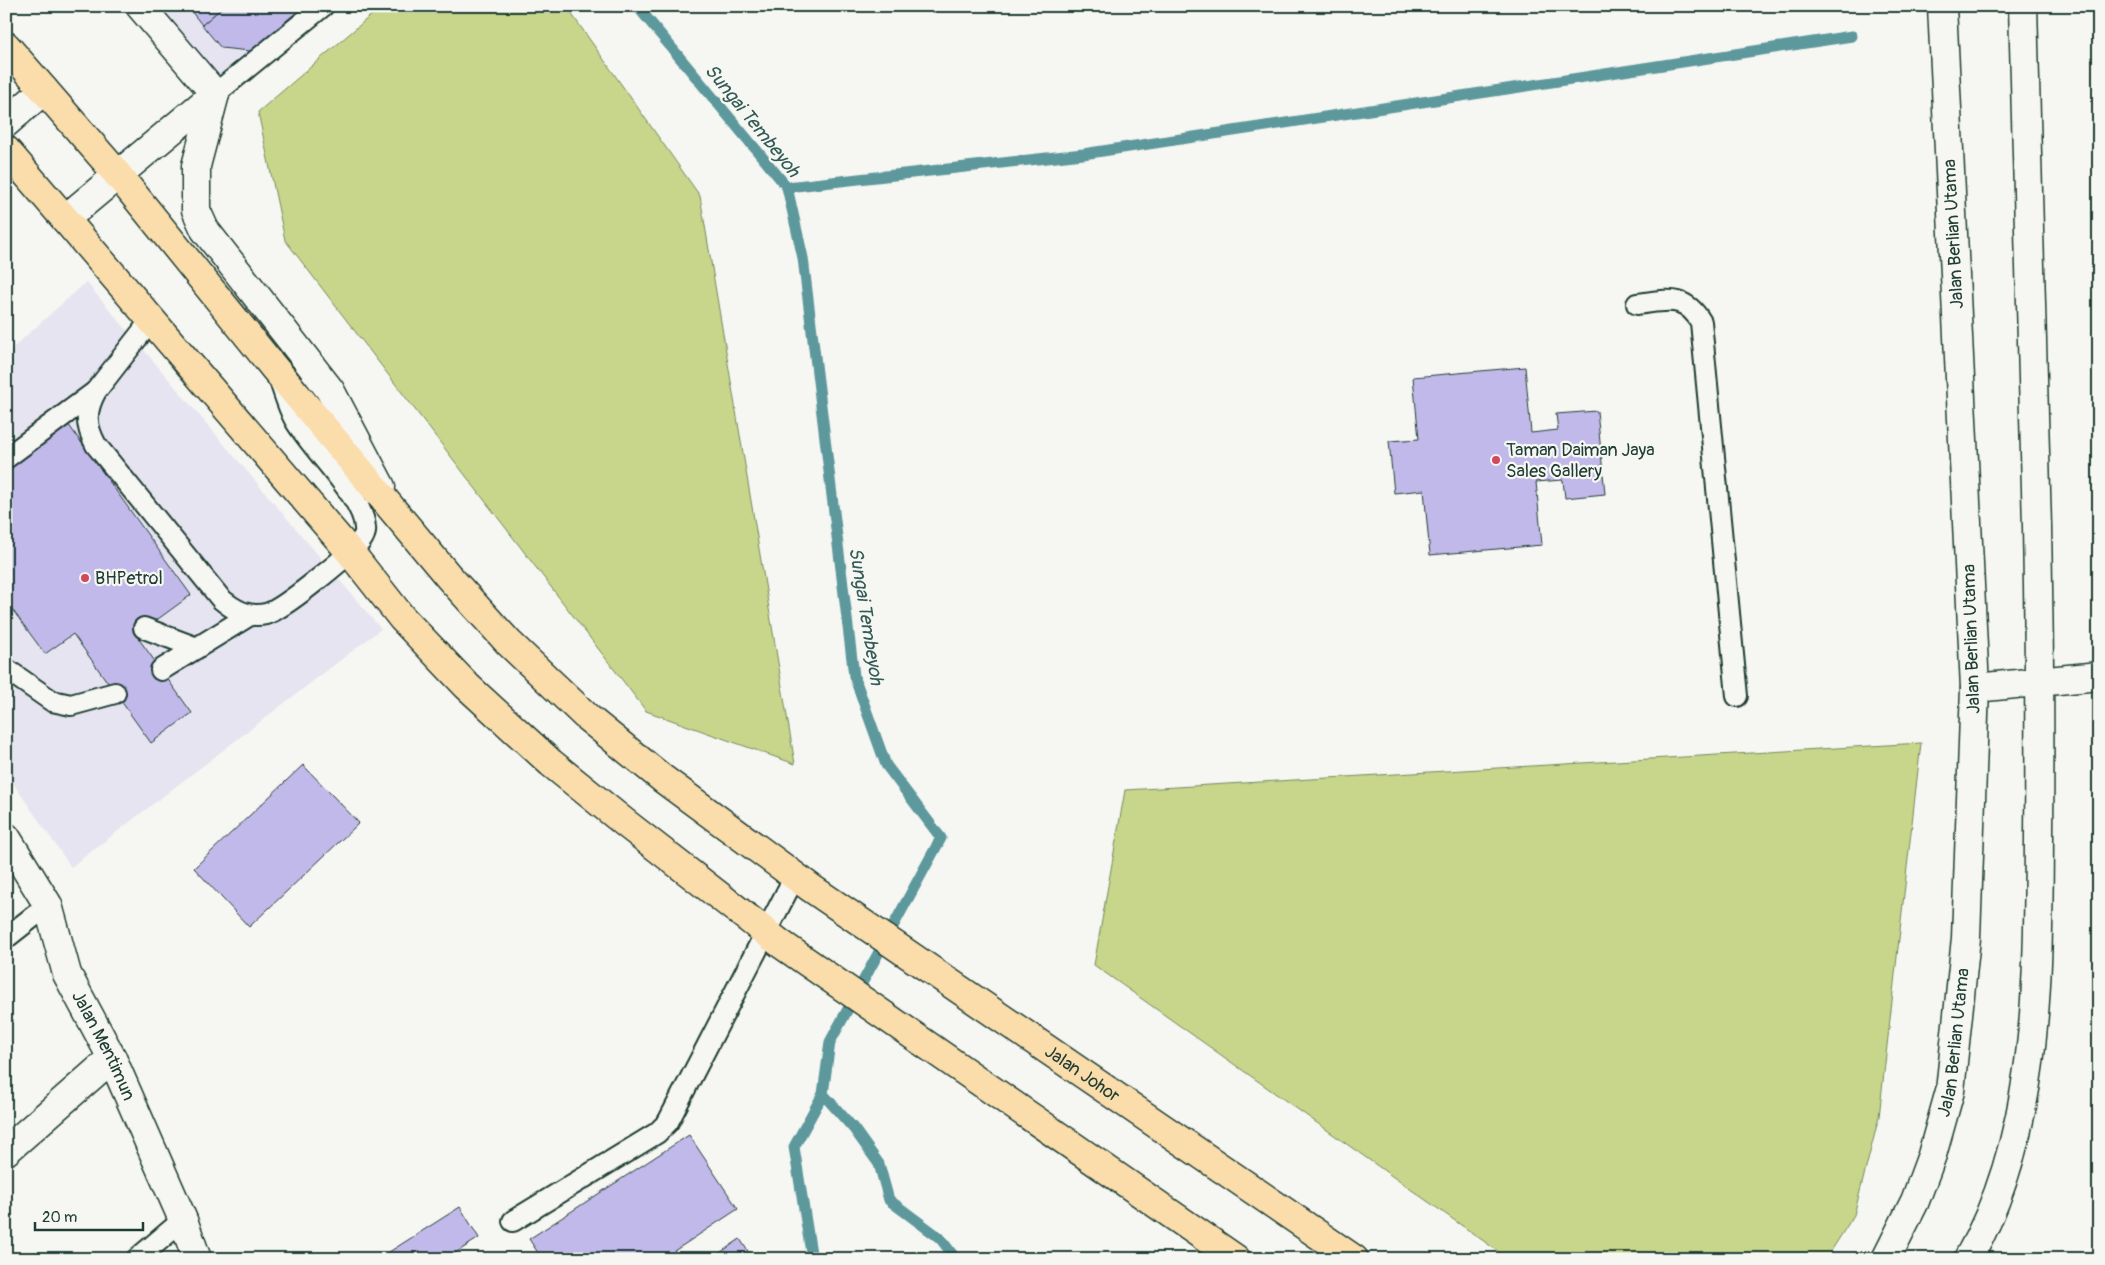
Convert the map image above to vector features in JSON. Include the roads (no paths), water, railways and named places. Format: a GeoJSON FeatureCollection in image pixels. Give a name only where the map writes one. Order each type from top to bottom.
{"type":"FeatureCollection","features":[{"type":"Feature","properties":{"kind":"highway"},"geometry":{"type":"LineString","coordinates":[[6,46],[44,90]]}},
{"type":"Feature","properties":{"kind":"highway","name":"Jalan Johor"},"geometry":{"type":"LineString","coordinates":[[44,90],[118,175],[449,577],[509,643],[588,718],[663,779],[803,882],[1354,1259]]}},
{"type":"Feature","properties":{"kind":"highway"},"geometry":{"type":"LineString","coordinates":[[6,150],[350,552],[402,618],[468,686],[544,756],[624,822],[774,939],[944,1059],[1236,1259]]}},
{"type":"Feature","properties":{"kind":"street"},"geometry":{"type":"LineString","coordinates":[[140,6],[215,94]]}},
{"type":"Feature","properties":{"kind":"street","name":"Jalan Berlian Utama"},"geometry":{"type":"LineString","coordinates":[[1886,1259],[1915,1201],[1932,1155],[1950,1091],[1966,938],[1975,688],[1942,6]]}},
{"type":"Feature","properties":{"kind":"street"},"geometry":{"type":"LineString","coordinates":[[1968,1259],[1982,1234],[2013,1143],[2032,1053],[2038,916],[2041,682],[2023,6]]}},
{"type":"Feature","properties":{"kind":"street"},"geometry":{"type":"LineString","coordinates":[[6,124],[44,90]]}},
{"type":"Feature","properties":{"kind":"street"},"geometry":{"type":"LineString","coordinates":[[65,219],[215,94]]}},
{"type":"Feature","properties":{"kind":"street"},"geometry":{"type":"LineString","coordinates":[[215,94],[196,166],[194,193],[196,210],[205,230],[330,390],[392,508]]}},
{"type":"Feature","properties":{"kind":"street"},"geometry":{"type":"LineString","coordinates":[[1975,688],[2099,676]]}},
{"type":"Feature","properties":{"kind":"street","name":"Jalan Mentimun"},"geometry":{"type":"LineString","coordinates":[[6,837],[48,905],[68,974],[112,1058],[183,1220],[197,1259]]}},
{"type":"Feature","properties":{"kind":"street"},"geometry":{"type":"LineString","coordinates":[[6,1151],[112,1058]]}},
{"type":"Feature","properties":{"kind":"lane"},"geometry":{"type":"LineString","coordinates":[[215,94],[323,6]]}},
{"type":"Feature","properties":{"kind":"lane"},"geometry":{"type":"LineString","coordinates":[[1637,304],[1676,300],[1693,309],[1701,322],[1737,696]]}},
{"type":"Feature","properties":{"kind":"lane"},"geometry":{"type":"LineString","coordinates":[[152,319],[96,391],[89,403],[87,418],[89,432],[96,445],[221,599],[234,610],[250,615],[267,614],[282,606],[350,552],[366,531],[360,508],[294,420],[275,368]]}},
{"type":"Feature","properties":{"kind":"lane"},"geometry":{"type":"LineString","coordinates":[[6,458],[96,391]]}},
{"type":"Feature","properties":{"kind":"lane"},"geometry":{"type":"LineString","coordinates":[[161,670],[250,615]]}},
{"type":"Feature","properties":{"kind":"lane"},"geometry":{"type":"LineString","coordinates":[[144,628],[197,648]]}},
{"type":"Feature","properties":{"kind":"lane"},"geometry":{"type":"LineString","coordinates":[[6,669],[52,701],[71,705],[115,693]]}},
{"type":"Feature","properties":{"kind":"lane"},"geometry":{"type":"LineString","coordinates":[[513,1221],[657,1133],[668,1122],[774,939],[803,882]]}},
{"type":"Feature","properties":{"kind":"lane"},"geometry":{"type":"LineString","coordinates":[[6,938],[48,905]]}},
{"type":"Feature","properties":{"kind":"lane"},"geometry":{"type":"LineString","coordinates":[[137,1259],[183,1220]]}},
{"type":"Feature","properties":{"kind":"waterway","name":"Sungai Tembeyoh"},"geometry":{"type":"LineString","coordinates":[[637,6],[787,187],[803,258],[854,676],[886,765],[941,838],[830,1042],[823,1094],[794,1147],[812,1259]]}},
{"type":"Feature","properties":{"kind":"waterway"},"geometry":{"type":"LineString","coordinates":[[787,187],[1083,154],[1852,36]]}},
{"type":"Feature","properties":{"kind":"waterway"},"geometry":{"type":"LineString","coordinates":[[823,1094],[854,1129],[879,1164],[889,1200],[940,1238],[956,1259]]}},
{"type":"Feature","properties":{"kind":"place","name":"Taman Daiman Jaya Sales Gallery"},"geometry":{"type":"Point","coordinates":[1496,460]}},
{"type":"Feature","properties":{"kind":"place","name":"BHPetrol"},"geometry":{"type":"Point","coordinates":[85,578]}}]}
